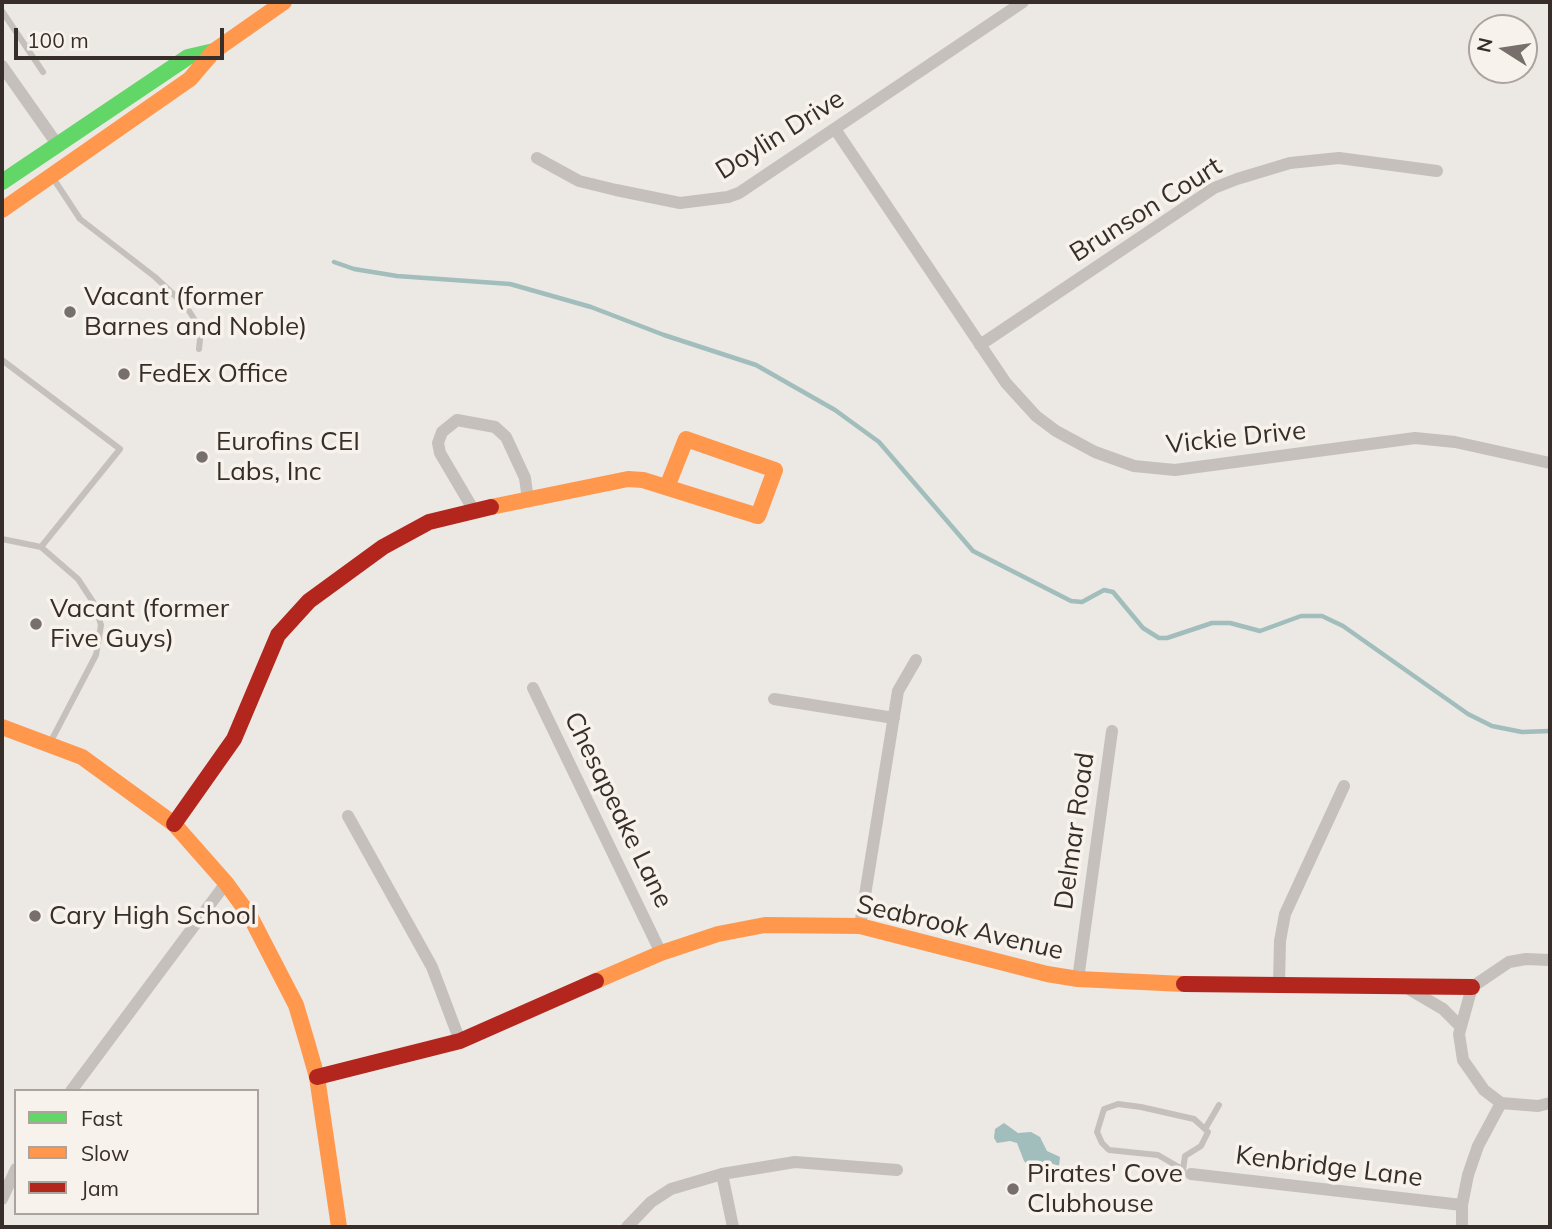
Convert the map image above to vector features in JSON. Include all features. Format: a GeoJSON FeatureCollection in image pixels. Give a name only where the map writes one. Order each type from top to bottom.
{"type":"FeatureCollection","features":[{"type":"Feature","properties":{"kind":"street"},"geometry":{"type":"LineString","coordinates":[[2,210],[190,79],[214,51],[284,2]]}},
{"type":"Feature","properties":{"kind":"street","name":"Doylin Drive"},"geometry":{"type":"LineString","coordinates":[[537,158],[579,181],[680,203],[697,203],[739,193],[1023,2]]}},
{"type":"Feature","properties":{"kind":"street"},"geometry":{"type":"LineString","coordinates":[[2,182],[188,57],[214,51]]}},
{"type":"Feature","properties":{"kind":"street"},"geometry":{"type":"LineString","coordinates":[[2,66],[57,144]]}},
{"type":"Feature","properties":{"kind":"street","name":"Vickie Drive"},"geometry":{"type":"LineString","coordinates":[[835,129],[1019,399],[1056,431],[1095,452],[1134,466],[1154,469],[1203,469],[1415,438],[1455,442],[1550,463]]}},
{"type":"Feature","properties":{"kind":"street","name":"Brunson Court"},"geometry":{"type":"LineString","coordinates":[[980,345],[1196,200],[1237,179],[1290,163],[1339,158],[1437,171]]}},
{"type":"Feature","properties":{"kind":"street"},"geometry":{"type":"LineString","coordinates":[[473,509],[440,453],[438,443],[442,432],[457,420],[495,427],[506,437],[525,478],[528,500]]}},
{"type":"Feature","properties":{"kind":"street"},"geometry":{"type":"LineString","coordinates":[[174,824],[234,738],[249,707],[270,650],[289,621],[309,601],[383,547],[429,522],[473,509],[628,480],[643,480],[758,516],[775,470],[686,439],[667,487]]}},
{"type":"Feature","properties":{"kind":"street"},"geometry":{"type":"LineString","coordinates":[[860,926],[898,691],[916,660]]}},
{"type":"Feature","properties":{"kind":"street","name":"Chesapeake Lane"},"geometry":{"type":"LineString","coordinates":[[533,688],[661,953]]}},
{"type":"Feature","properties":{"kind":"street"},"geometry":{"type":"LineString","coordinates":[[774,699],[894,718]]}},
{"type":"Feature","properties":{"kind":"street"},"geometry":{"type":"LineString","coordinates":[[2,727],[82,757],[174,824],[226,883],[271,952],[296,1006],[317,1077],[339,1227]]}},
{"type":"Feature","properties":{"kind":"street","name":"Delmar Road"},"geometry":{"type":"LineString","coordinates":[[1079,979],[1112,731]]}},
{"type":"Feature","properties":{"kind":"street"},"geometry":{"type":"LineString","coordinates":[[1279,985],[1280,941],[1285,914],[1344,786]]}},
{"type":"Feature","properties":{"kind":"street"},"geometry":{"type":"LineString","coordinates":[[348,816],[432,967],[460,1041]]}},
{"type":"Feature","properties":{"kind":"street"},"geometry":{"type":"LineString","coordinates":[[72,1089],[226,883]]}},
{"type":"Feature","properties":{"kind":"street","name":"Seabrook Avenue"},"geometry":{"type":"LineString","coordinates":[[317,1077],[460,1041],[661,953],[718,934],[756,927],[811,924],[860,926],[1047,974],[1079,979],[1409,989],[1472,988]]}},
{"type":"Feature","properties":{"kind":"street"},"geometry":{"type":"LineString","coordinates":[[1550,960],[1526,959],[1509,962],[1472,988],[1459,1025],[1460,1046],[1467,1068],[1484,1090],[1501,1103],[1538,1106],[1550,1103]]}},
{"type":"Feature","properties":{"kind":"street","name":"Seabrook Avenue"},"geometry":{"type":"LineString","coordinates":[[1409,989],[1443,1009],[1459,1025]]}},
{"type":"Feature","properties":{"kind":"street"},"geometry":{"type":"LineString","coordinates":[[1462,1227],[1462,1205],[1478,1146],[1501,1103]]}},
{"type":"Feature","properties":{"kind":"street"},"geometry":{"type":"LineString","coordinates":[[627,1227],[651,1202],[671,1189],[722,1174],[795,1162],[897,1170]]}},
{"type":"Feature","properties":{"kind":"street"},"geometry":{"type":"LineString","coordinates":[[2,1199],[14,1172]]}},
{"type":"Feature","properties":{"kind":"street","name":"Kenbridge Lane"},"geometry":{"type":"LineString","coordinates":[[1187,1172],[1462,1205]]}},
{"type":"Feature","properties":{"kind":"street"},"geometry":{"type":"LineString","coordinates":[[722,1174],[733,1227]]}},
{"type":"Feature","properties":{"kind":"lane"},"geometry":{"type":"LineString","coordinates":[[2,11],[43,72]]}},
{"type":"Feature","properties":{"kind":"lane"},"geometry":{"type":"LineString","coordinates":[[52,176],[80,219],[186,306],[201,330],[199,349]]}},
{"type":"Feature","properties":{"kind":"lane"},"geometry":{"type":"LineString","coordinates":[[2,360],[120,449],[41,547]]}},
{"type":"Feature","properties":{"kind":"lane"},"geometry":{"type":"LineString","coordinates":[[2,539],[41,547],[78,579],[95,605],[101,625],[96,655],[50,743]]}},
{"type":"Feature","properties":{"kind":"lane"},"geometry":{"type":"LineString","coordinates":[[1118,1104],[1194,1119],[1208,1132],[1201,1146],[1185,1156],[1187,1172],[1158,1155],[1110,1150],[1102,1143],[1097,1132],[1104,1109],[1118,1104]]}},
{"type":"Feature","properties":{"kind":"lane"},"geometry":{"type":"LineString","coordinates":[[1205,1129],[1219,1105]]}},
{"type":"Feature","properties":{"kind":"water"},"geometry":{"type":"Polygon","coordinates":[[[1004,1123],[1018,1133],[1031,1132],[1040,1137],[1047,1151],[1060,1157],[1059,1166],[1048,1162],[1033,1170],[1024,1161],[1017,1143],[997,1143],[994,1138],[995,1129],[1004,1123]]]}},
{"type":"Feature","properties":{"kind":"waterway"},"geometry":{"type":"LineString","coordinates":[[334,262],[354,269],[397,276],[510,284],[591,307],[664,335],[756,365],[835,410],[879,442],[973,551],[1071,601],[1082,602],[1104,590],[1113,592],[1143,628],[1159,638],[1167,638],[1212,623],[1230,623],[1260,631],[1301,616],[1322,616],[1343,626],[1468,714],[1492,726],[1522,732],[1550,731]]}},
{"type":"Feature","properties":{"kind":"traffic: fast"},"geometry":{"type":"LineString","coordinates":[[2,182],[188,57],[214,51]]}},
{"type":"Feature","properties":{"kind":"traffic: slow"},"geometry":{"type":"LineString","coordinates":[[2,210],[190,79],[214,51],[284,2]]}},
{"type":"Feature","properties":{"kind":"traffic: slow"},"geometry":{"type":"LineString","coordinates":[[491,507],[628,479],[643,480],[758,516],[775,470],[686,439],[667,487]]}},
{"type":"Feature","properties":{"kind":"traffic: slow"},"geometry":{"type":"LineString","coordinates":[[2,727],[82,757],[174,824],[226,883],[250,916],[296,1005],[307,1042],[317,1077],[339,1227]]}},
{"type":"Feature","properties":{"kind":"traffic: slow"},"geometry":{"type":"LineString","coordinates":[[596,981],[661,953],[718,934],[765,925],[860,926],[1047,974],[1078,979],[1184,984]]}},
{"type":"Feature","properties":{"kind":"traffic: jam"},"geometry":{"type":"LineString","coordinates":[[174,824],[234,739],[278,635],[309,601],[383,547],[429,522],[491,507]]}},
{"type":"Feature","properties":{"kind":"traffic: jam"},"geometry":{"type":"LineString","coordinates":[[317,1077],[460,1041],[596,981]]}},
{"type":"Feature","properties":{"kind":"traffic: jam"},"geometry":{"type":"LineString","coordinates":[[1184,984],[1472,987]]}},
{"type":"Feature","properties":{"kind":"place","name":"Vacant (former Barnes and Noble)"},"geometry":{"type":"Point","coordinates":[70,312]}},
{"type":"Feature","properties":{"kind":"place","name":"FedEx Office"},"geometry":{"type":"Point","coordinates":[124,374]}},
{"type":"Feature","properties":{"kind":"place","name":"Eurofins CEI Labs, Inc"},"geometry":{"type":"Point","coordinates":[202,457]}},
{"type":"Feature","properties":{"kind":"place","name":"Vacant (former Five Guys)"},"geometry":{"type":"Point","coordinates":[36,624]}},
{"type":"Feature","properties":{"kind":"place","name":"Cary High School"},"geometry":{"type":"Point","coordinates":[35,916]}},
{"type":"Feature","properties":{"kind":"place","name":"Pirates' Cove Clubhouse"},"geometry":{"type":"Point","coordinates":[1013,1189]}}]}
